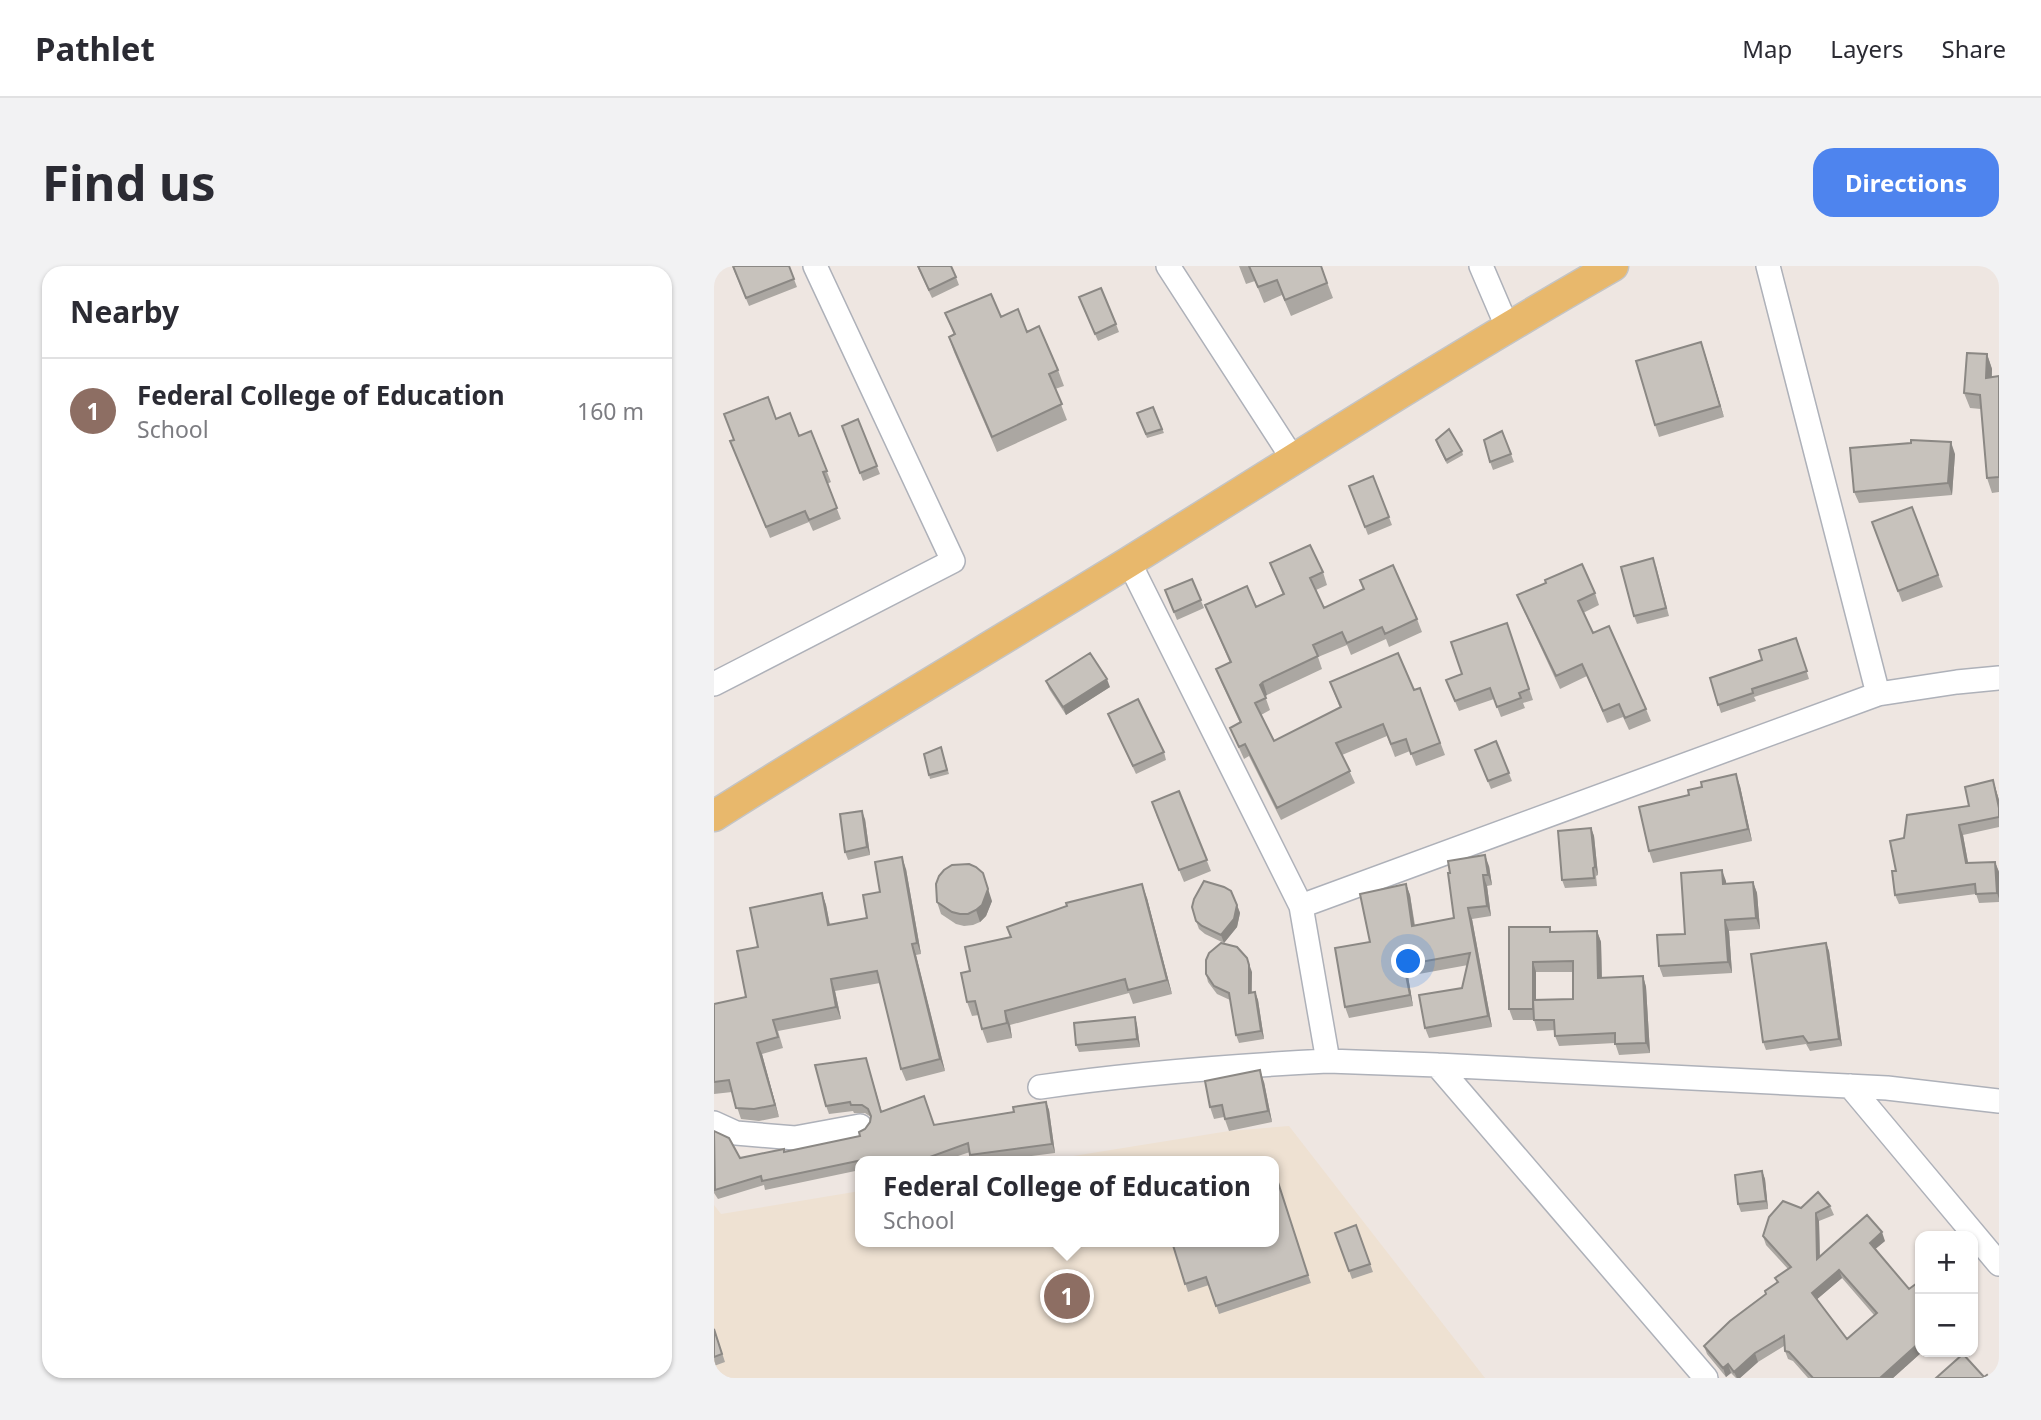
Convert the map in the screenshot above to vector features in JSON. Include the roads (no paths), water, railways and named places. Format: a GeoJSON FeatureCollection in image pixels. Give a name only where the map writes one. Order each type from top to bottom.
{"type":"FeatureCollection","features":[{"type":"Feature","properties":{"kind":"main road"},"geometry":{"type":"LineString","coordinates":[[714,816],[1293,459],[1613,266]]}},
{"type":"Feature","properties":{"kind":"street"},"geometry":{"type":"LineString","coordinates":[[714,684],[953,561],[815,266]]}},
{"type":"Feature","properties":{"kind":"street"},"geometry":{"type":"LineString","coordinates":[[1168,266],[1293,459]]}},
{"type":"Feature","properties":{"kind":"street"},"geometry":{"type":"LineString","coordinates":[[1481,266],[1508,329]]}},
{"type":"Feature","properties":{"kind":"street"},"geometry":{"type":"LineString","coordinates":[[1768,266],[1878,694]]}},
{"type":"Feature","properties":{"kind":"street"},"geometry":{"type":"LineString","coordinates":[[1129,562],[1301,906],[1328,1061]]}},
{"type":"Feature","properties":{"kind":"street"},"geometry":{"type":"LineString","coordinates":[[1301,906],[1878,694],[1999,678]]}},
{"type":"Feature","properties":{"kind":"street"},"geometry":{"type":"LineString","coordinates":[[1040,1087],[1207,1067],[1328,1061],[1887,1088],[1999,1101]]}},
{"type":"Feature","properties":{"kind":"street"},"geometry":{"type":"LineString","coordinates":[[1437,1065],[1706,1378]]}},
{"type":"Feature","properties":{"kind":"street"},"geometry":{"type":"LineString","coordinates":[[1850,1086],[1999,1264]]}},
{"type":"Feature","properties":{"kind":"street"},"geometry":{"type":"LineString","coordinates":[[714,1123],[736,1133],[795,1138],[860,1126]]}},
{"type":"Feature","properties":{"kind":"place","name":"Federal College of Education"},"geometry":{"type":"Point","coordinates":[1067,1296]}}]}
